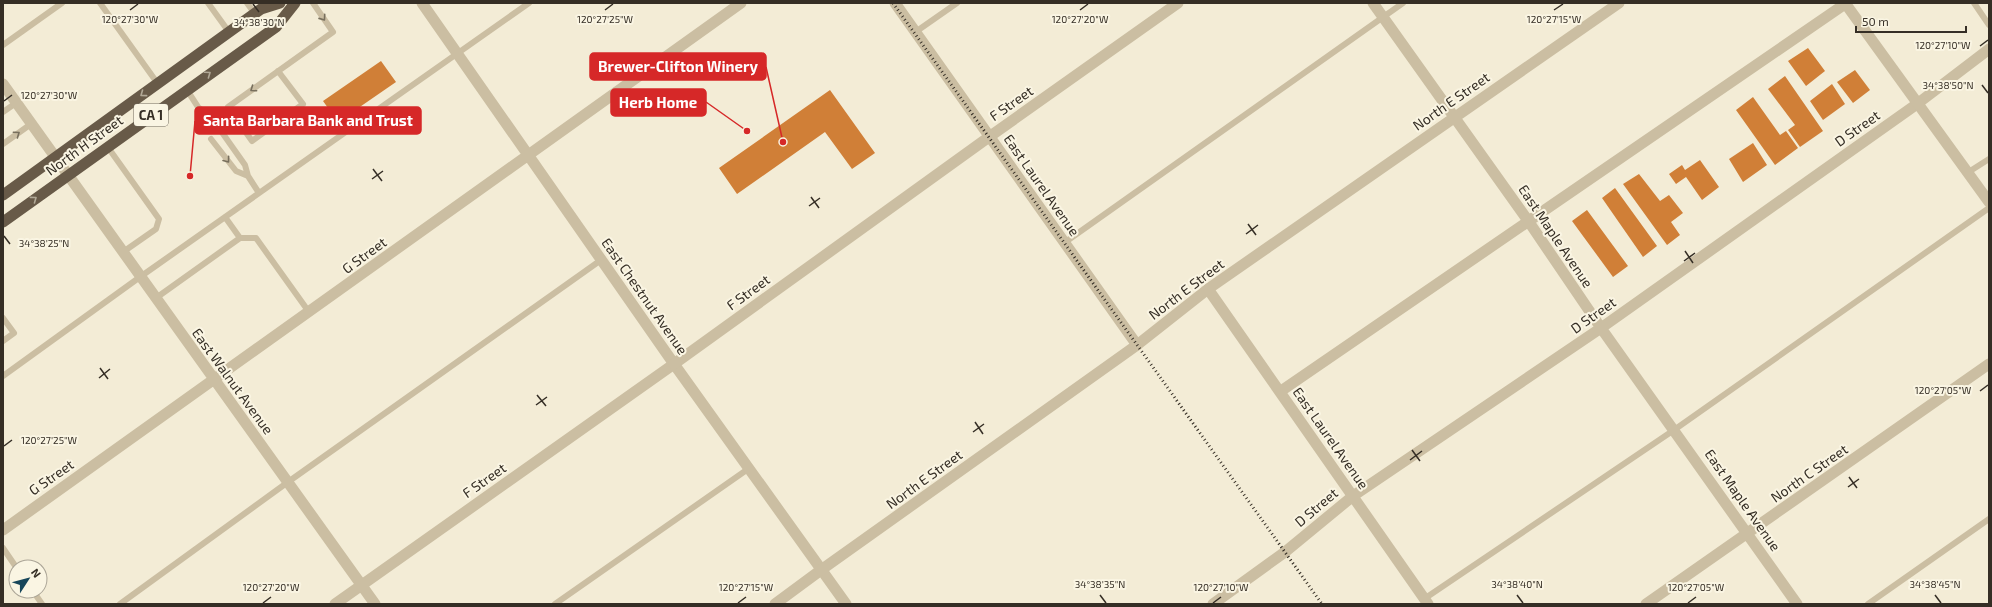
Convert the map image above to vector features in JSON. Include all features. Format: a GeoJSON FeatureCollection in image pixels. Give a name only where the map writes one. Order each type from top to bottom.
{"type":"FeatureCollection","features":[{"type":"Feature","properties":{"kind":"highway","name":"North H Street"},"geometry":{"type":"LineString","coordinates":[[3,195],[261,9],[280,3]]}},
{"type":"Feature","properties":{"kind":"highway","name":"North H Street"},"geometry":{"type":"LineString","coordinates":[[3,222],[276,26],[295,3]]}},
{"type":"Feature","properties":{"kind":"street","name":"East Chestnut Avenue"},"geometry":{"type":"LineString","coordinates":[[422,3],[748,469],[846,604]]}},
{"type":"Feature","properties":{"kind":"street","name":"G Street"},"geometry":{"type":"LineString","coordinates":[[3,530],[741,3]]}},
{"type":"Feature","properties":{"kind":"street","name":"East Laurel Avenue"},"geometry":{"type":"LineString","coordinates":[[895,3],[1137,345]]}},
{"type":"Feature","properties":{"kind":"street","name":"F Street"},"geometry":{"type":"LineString","coordinates":[[335,604],[674,364],[1178,3]]}},
{"type":"Feature","properties":{"kind":"street","name":"East Maple Avenue"},"geometry":{"type":"LineString","coordinates":[[1373,3],[1382,18],[1454,116],[1601,328],[1749,534],[1797,604]]}},
{"type":"Feature","properties":{"kind":"street","name":"North E Street"},"geometry":{"type":"LineString","coordinates":[[775,604],[1137,345],[1208,289],[1454,116],[1619,3]]}},
{"type":"Feature","properties":{"kind":"street"},"geometry":{"type":"LineString","coordinates":[[1281,391],[1845,3],[1967,174],[1989,202]]}},
{"type":"Feature","properties":{"kind":"street","name":"D Street"},"geometry":{"type":"LineString","coordinates":[[1213,604],[1285,552],[1353,496],[1601,328],[1917,104],[1989,49]]}},
{"type":"Feature","properties":{"kind":"street","name":"East Walnut Avenue"},"geometry":{"type":"LineString","coordinates":[[3,84],[375,604]]}},
{"type":"Feature","properties":{"kind":"street","name":"East Laurel Avenue"},"geometry":{"type":"LineString","coordinates":[[1208,289],[1281,391],[1426,602]]}},
{"type":"Feature","properties":{"kind":"street","name":"North C Street"},"geometry":{"type":"LineString","coordinates":[[1646,604],[1749,534],[1989,364]]}},
{"type":"Feature","properties":{"kind":"lane"},"geometry":{"type":"LineString","coordinates":[[3,45],[62,3]]}},
{"type":"Feature","properties":{"kind":"lane"},"geometry":{"type":"LineString","coordinates":[[100,3],[158,84]]}},
{"type":"Feature","properties":{"kind":"lane"},"geometry":{"type":"LineString","coordinates":[[208,3],[229,32]]}},
{"type":"Feature","properties":{"kind":"lane"},"geometry":{"type":"LineString","coordinates":[[247,3],[255,14]]}},
{"type":"Feature","properties":{"kind":"lane"},"geometry":{"type":"LineString","coordinates":[[278,71],[303,104],[252,141],[228,107],[278,71],[333,32],[313,3]]}},
{"type":"Feature","properties":{"kind":"lane"},"geometry":{"type":"LineString","coordinates":[[3,376],[140,277],[529,3]]}},
{"type":"Feature","properties":{"kind":"lane"},"geometry":{"type":"LineString","coordinates":[[915,32],[957,3]]}},
{"type":"Feature","properties":{"kind":"lane"},"geometry":{"type":"LineString","coordinates":[[1064,243],[1403,3]]}},
{"type":"Feature","properties":{"kind":"lane"},"geometry":{"type":"LineString","coordinates":[[1974,3],[1989,25]]}},
{"type":"Feature","properties":{"kind":"lane"},"geometry":{"type":"LineString","coordinates":[[187,90],[198,107],[212,118]]}},
{"type":"Feature","properties":{"kind":"lane"},"geometry":{"type":"LineString","coordinates":[[3,112],[16,103]]}},
{"type":"Feature","properties":{"kind":"lane"},"geometry":{"type":"LineString","coordinates":[[198,107],[202,125]]}},
{"type":"Feature","properties":{"kind":"lane"},"geometry":{"type":"LineString","coordinates":[[3,144],[31,124]]}},
{"type":"Feature","properties":{"kind":"lane"},"geometry":{"type":"LineString","coordinates":[[222,131],[245,164],[248,176],[259,193]]}},
{"type":"Feature","properties":{"kind":"lane"},"geometry":{"type":"LineString","coordinates":[[211,139],[236,171],[248,176]]}},
{"type":"Feature","properties":{"kind":"lane"},"geometry":{"type":"LineString","coordinates":[[108,146],[159,219],[156,229],[123,252]]}},
{"type":"Feature","properties":{"kind":"lane"},"geometry":{"type":"LineString","coordinates":[[1967,174],[1989,158]]}},
{"type":"Feature","properties":{"kind":"lane"},"geometry":{"type":"LineString","coordinates":[[1426,602],[1674,430],[1989,208]]}},
{"type":"Feature","properties":{"kind":"lane"},"geometry":{"type":"LineString","coordinates":[[225,217],[240,238]]}},
{"type":"Feature","properties":{"kind":"lane"},"geometry":{"type":"LineString","coordinates":[[156,298],[240,238],[256,238],[309,312]]}},
{"type":"Feature","properties":{"kind":"lane"},"geometry":{"type":"LineString","coordinates":[[120,604],[288,482],[601,260]]}},
{"type":"Feature","properties":{"kind":"lane"},"geometry":{"type":"LineString","coordinates":[[3,318],[14,333],[3,341]]}},
{"type":"Feature","properties":{"kind":"lane"},"geometry":{"type":"LineString","coordinates":[[555,604],[748,469]]}},
{"type":"Feature","properties":{"kind":"lane"},"geometry":{"type":"LineString","coordinates":[[1868,604],[1989,519]]}},
{"type":"Feature","properties":{"kind":"lane"},"geometry":{"type":"LineString","coordinates":[[3,548],[11,559]]}},
{"type":"Feature","properties":{"kind":"building"},"geometry":{"type":"Polygon","coordinates":[[[1808,48],[1825,71],[1806,86],[1788,61],[1808,48]]]}},
{"type":"Feature","properties":{"kind":"building"},"geometry":{"type":"Polygon","coordinates":[[[381,61],[396,82],[338,122],[323,101],[381,61]]]}},
{"type":"Feature","properties":{"kind":"building"},"geometry":{"type":"Polygon","coordinates":[[[1855,70],[1870,90],[1853,103],[1837,82],[1855,70]]]}},
{"type":"Feature","properties":{"kind":"building"},"geometry":{"type":"Polygon","coordinates":[[[1785,76],[1823,131],[1800,147],[1788,130],[1795,125],[1768,89],[1785,76]]]}},
{"type":"Feature","properties":{"kind":"building"},"geometry":{"type":"Polygon","coordinates":[[[1832,84],[1845,104],[1823,120],[1810,101],[1832,84]]]}},
{"type":"Feature","properties":{"kind":"building"},"geometry":{"type":"Polygon","coordinates":[[[830,90],[875,153],[852,169],[825,132],[737,194],[719,168],[830,90]]]}},
{"type":"Feature","properties":{"kind":"building"},"geometry":{"type":"Polygon","coordinates":[[[1753,97],[1780,135],[1786,131],[1798,148],[1775,165],[1736,110],[1753,97]]]}},
{"type":"Feature","properties":{"kind":"building"},"geometry":{"type":"Polygon","coordinates":[[[1753,143],[1767,165],[1743,182],[1729,159],[1753,143]]]}},
{"type":"Feature","properties":{"kind":"building"},"geometry":{"type":"Polygon","coordinates":[[[1700,160],[1719,187],[1702,200],[1686,177],[1676,184],[1669,174],[1682,165],[1685,170],[1700,160]]]}},
{"type":"Feature","properties":{"kind":"building"},"geometry":{"type":"Polygon","coordinates":[[[1639,174],[1660,201],[1669,195],[1683,213],[1671,222],[1680,235],[1667,245],[1623,184],[1639,174]]]}},
{"type":"Feature","properties":{"kind":"building"},"geometry":{"type":"Polygon","coordinates":[[[1615,188],[1657,246],[1643,257],[1602,198],[1615,188]]]}},
{"type":"Feature","properties":{"kind":"building"},"geometry":{"type":"Polygon","coordinates":[[[1587,210],[1628,266],[1613,277],[1572,221],[1587,210]]]}},
{"type":"Feature","properties":{"kind":"railway"},"geometry":{"type":"LineString","coordinates":[[893,3],[1322,604]]}},
{"type":"Feature","properties":{"kind":"place","name":"Herb Home"},"geometry":{"type":"Point","coordinates":[747,131]}},
{"type":"Feature","properties":{"kind":"place","name":"Brewer-Clifton Winery"},"geometry":{"type":"Point","coordinates":[783,142]}},
{"type":"Feature","properties":{"kind":"place","name":"Santa Barbara Bank and Trust"},"geometry":{"type":"Point","coordinates":[190,176]}}]}
